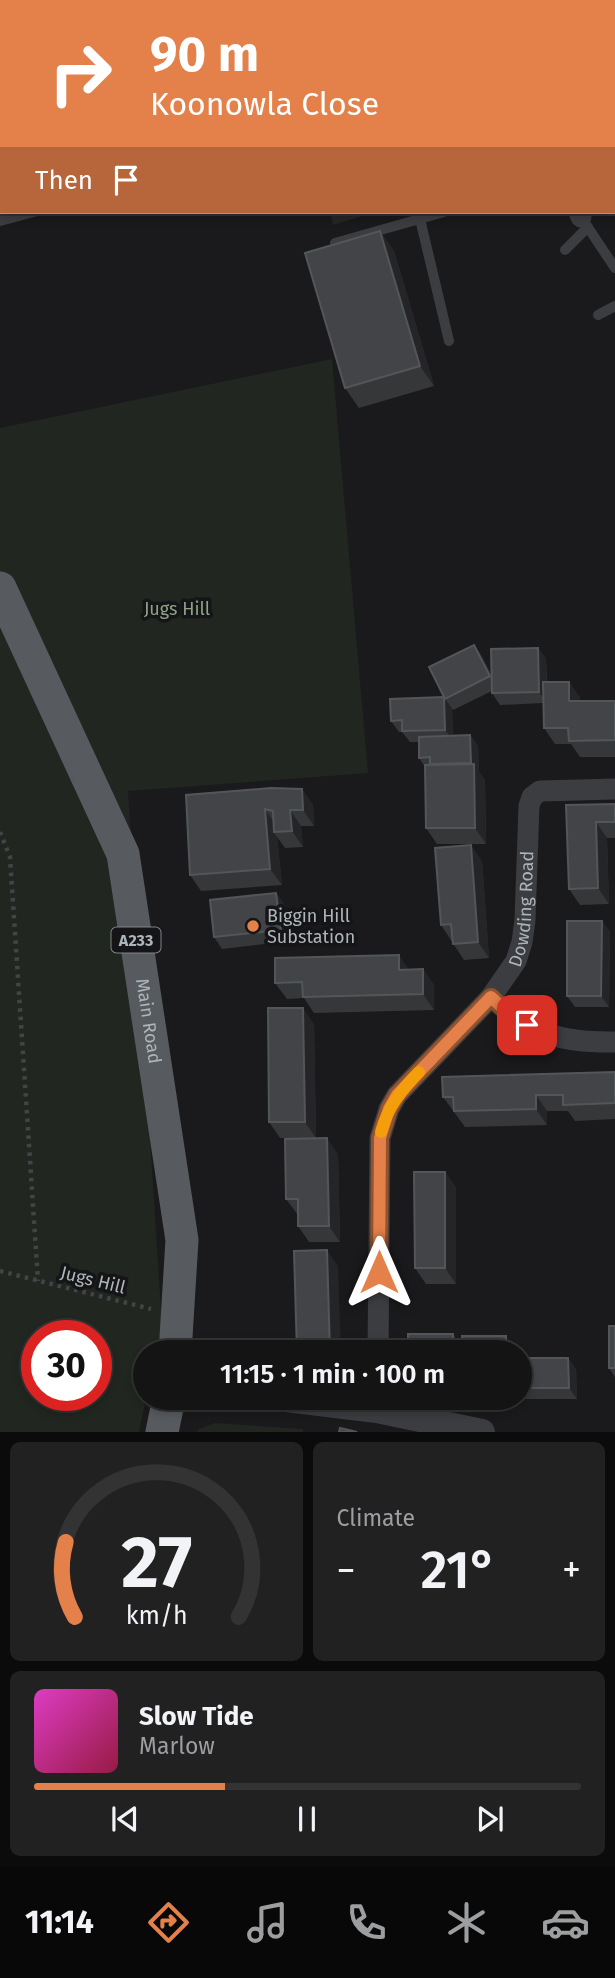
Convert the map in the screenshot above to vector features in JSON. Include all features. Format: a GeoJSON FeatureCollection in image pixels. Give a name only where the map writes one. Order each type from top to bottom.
{"type":"FeatureCollection","features":[{"type":"Feature","properties":{"kind":"main road","name":"Main Road"},"geometry":{"type":"LineString","coordinates":[[0,588],[123,854],[182,1240],[176,1340]]}},
{"type":"Feature","properties":{"kind":"main road"},"geometry":{"type":"LineString","coordinates":[[162,1432],[167,1410]]}},
{"type":"Feature","properties":{"kind":"street","name":"Dowding Road"},"geometry":{"type":"LineString","coordinates":[[378,1340],[380,1138],[384,1123],[397,1095],[491,997],[516,961],[522,942],[529,806],[532,797],[540,791],[615,789]]}},
{"type":"Feature","properties":{"kind":"street"},"geometry":{"type":"LineString","coordinates":[[491,997],[511,1016],[552,1035],[575,1042],[615,1042]]}},
{"type":"Feature","properties":{"kind":"street"},"geometry":{"type":"LineString","coordinates":[[400,1410],[482,1432]]}},
{"type":"Feature","properties":{"kind":"lane"},"geometry":{"type":"LineString","coordinates":[[0,221],[26,214]]}},
{"type":"Feature","properties":{"kind":"lane"},"geometry":{"type":"LineString","coordinates":[[335,243],[437,214]]}},
{"type":"Feature","properties":{"kind":"lane"},"geometry":{"type":"LineString","coordinates":[[419,219],[449,341]]}},
{"type":"Feature","properties":{"kind":"lane"},"geometry":{"type":"LineString","coordinates":[[565,250],[583,219],[615,268]]}},
{"type":"Feature","properties":{"kind":"lane"},"geometry":{"type":"LineString","coordinates":[[598,315],[615,306]]}},
{"type":"Feature","properties":{"kind":"path"},"geometry":{"type":"LineString","coordinates":[[0,832],[10,857],[38,1281]]}},
{"type":"Feature","properties":{"kind":"path","name":"Jugs Hill"},"geometry":{"type":"LineString","coordinates":[[0,1271],[179,1315]]}},
{"type":"Feature","properties":{"kind":"shaded area"},"geometry":{"type":"Polygon","coordinates":[[[330,214],[369,214],[333,225],[330,214]]]}},
{"type":"Feature","properties":{"kind":"green space","name":"Jugs Hill"},"geometry":{"type":"Polygon","coordinates":[[[332,359],[368,773],[128,791],[162,1326],[159,1340],[133,1340],[133,1410],[144,1410],[139,1432],[0,1432],[0,428],[332,359]]]}},
{"type":"Feature","properties":{"kind":"green space"},"geometry":{"type":"Polygon","coordinates":[[[215,1423],[303,1429],[303,1432],[197,1432],[215,1423]]]}},
{"type":"Feature","properties":{"kind":"building"},"geometry":{"type":"Polygon","coordinates":[[[380,231],[420,366],[345,388],[305,253],[380,231]]]}},
{"type":"Feature","properties":{"kind":"building"},"geometry":{"type":"Polygon","coordinates":[[[474,645],[490,676],[445,699],[429,667],[474,645]]]}},
{"type":"Feature","properties":{"kind":"building"},"geometry":{"type":"Polygon","coordinates":[[[538,648],[539,692],[492,693],[491,649],[538,648]]]}},
{"type":"Feature","properties":{"kind":"building"},"geometry":{"type":"Polygon","coordinates":[[[543,682],[569,682],[569,701],[615,701],[615,740],[569,741],[568,728],[544,728],[543,682]]]}},
{"type":"Feature","properties":{"kind":"building"},"geometry":{"type":"Polygon","coordinates":[[[444,697],[445,730],[402,731],[402,720],[391,721],[390,699],[444,697]]]}},
{"type":"Feature","properties":{"kind":"building"},"geometry":{"type":"Polygon","coordinates":[[[470,735],[471,763],[430,764],[430,757],[419,758],[419,737],[470,735]]]}},
{"type":"Feature","properties":{"kind":"building"},"geometry":{"type":"Polygon","coordinates":[[[474,764],[475,828],[426,828],[425,765],[474,764]]]}},
{"type":"Feature","properties":{"kind":"building"},"geometry":{"type":"Polygon","coordinates":[[[271,788],[302,789],[303,810],[290,810],[292,831],[274,832],[273,811],[265,809],[270,869],[190,875],[186,795],[271,788]]]}},
{"type":"Feature","properties":{"kind":"building"},"geometry":{"type":"Polygon","coordinates":[[[615,804],[615,822],[596,822],[598,888],[569,889],[566,805],[615,804]]]}},
{"type":"Feature","properties":{"kind":"building"},"geometry":{"type":"Polygon","coordinates":[[[471,845],[478,942],[453,944],[451,924],[441,925],[435,848],[471,845]]]}},
{"type":"Feature","properties":{"kind":"building","name":"Biggin Hill Substation"},"geometry":{"type":"Polygon","coordinates":[[[276,893],[281,930],[214,937],[210,900],[276,893]]]}},
{"type":"Feature","properties":{"kind":"building"},"geometry":{"type":"Polygon","coordinates":[[[567,921],[602,921],[601,996],[567,996],[567,921]]]}},
{"type":"Feature","properties":{"kind":"building"},"geometry":{"type":"Polygon","coordinates":[[[399,955],[399,970],[423,969],[423,994],[303,997],[302,982],[275,983],[275,958],[399,955]]]}},
{"type":"Feature","properties":{"kind":"building"},"geometry":{"type":"Polygon","coordinates":[[[268,1008],[303,1008],[305,1122],[269,1122],[268,1008]]]}},
{"type":"Feature","properties":{"kind":"building"},"geometry":{"type":"Polygon","coordinates":[[[615,1072],[615,1103],[563,1105],[563,1095],[536,1095],[536,1109],[454,1111],[453,1097],[443,1097],[442,1077],[615,1072]]]}},
{"type":"Feature","properties":{"kind":"building"},"geometry":{"type":"Polygon","coordinates":[[[327,1138],[329,1226],[298,1226],[298,1199],[286,1199],[285,1139],[327,1138]]]}},
{"type":"Feature","properties":{"kind":"building"},"geometry":{"type":"Polygon","coordinates":[[[414,1172],[445,1172],[445,1268],[415,1268],[414,1172]]]}},
{"type":"Feature","properties":{"kind":"building"},"geometry":{"type":"Polygon","coordinates":[[[327,1250],[330,1340],[297,1340],[294,1251],[327,1250]]]}},
{"type":"Feature","properties":{"kind":"building"},"geometry":{"type":"Polygon","coordinates":[[[609,1326],[615,1326],[615,1368],[609,1368],[609,1326]]]}},
{"type":"Feature","properties":{"kind":"building"},"geometry":{"type":"Polygon","coordinates":[[[408,1334],[453,1334],[453,1340],[408,1340],[408,1334]]]}},
{"type":"Feature","properties":{"kind":"building"},"geometry":{"type":"Polygon","coordinates":[[[462,1336],[506,1336],[506,1340],[462,1340],[462,1336]]]}},
{"type":"Feature","properties":{"kind":"building"},"geometry":{"type":"Polygon","coordinates":[[[532,1358],[568,1358],[569,1388],[532,1388],[532,1358]]]}},
{"type":"Feature","properties":{"kind":"building"},"geometry":{"type":"Polygon","coordinates":[[[340,1428],[357,1432],[339,1432],[340,1428]]]}},
{"type":"Feature","properties":{"kind":"slow traffic"},"geometry":{"type":"LineString","coordinates":[[381,1132],[397,1095],[419,1072]]}},
{"type":"Feature","properties":{"kind":"place","name":"Biggin Hill Substation"},"geometry":{"type":"Point","coordinates":[253,926]}},
{"type":"Feature","properties":{"kind":"route"},"geometry":{"type":"LineString","coordinates":[[379,1272],[380,1138],[389,1109],[397,1095],[491,997],[511,1016],[527,1025]]}}]}
